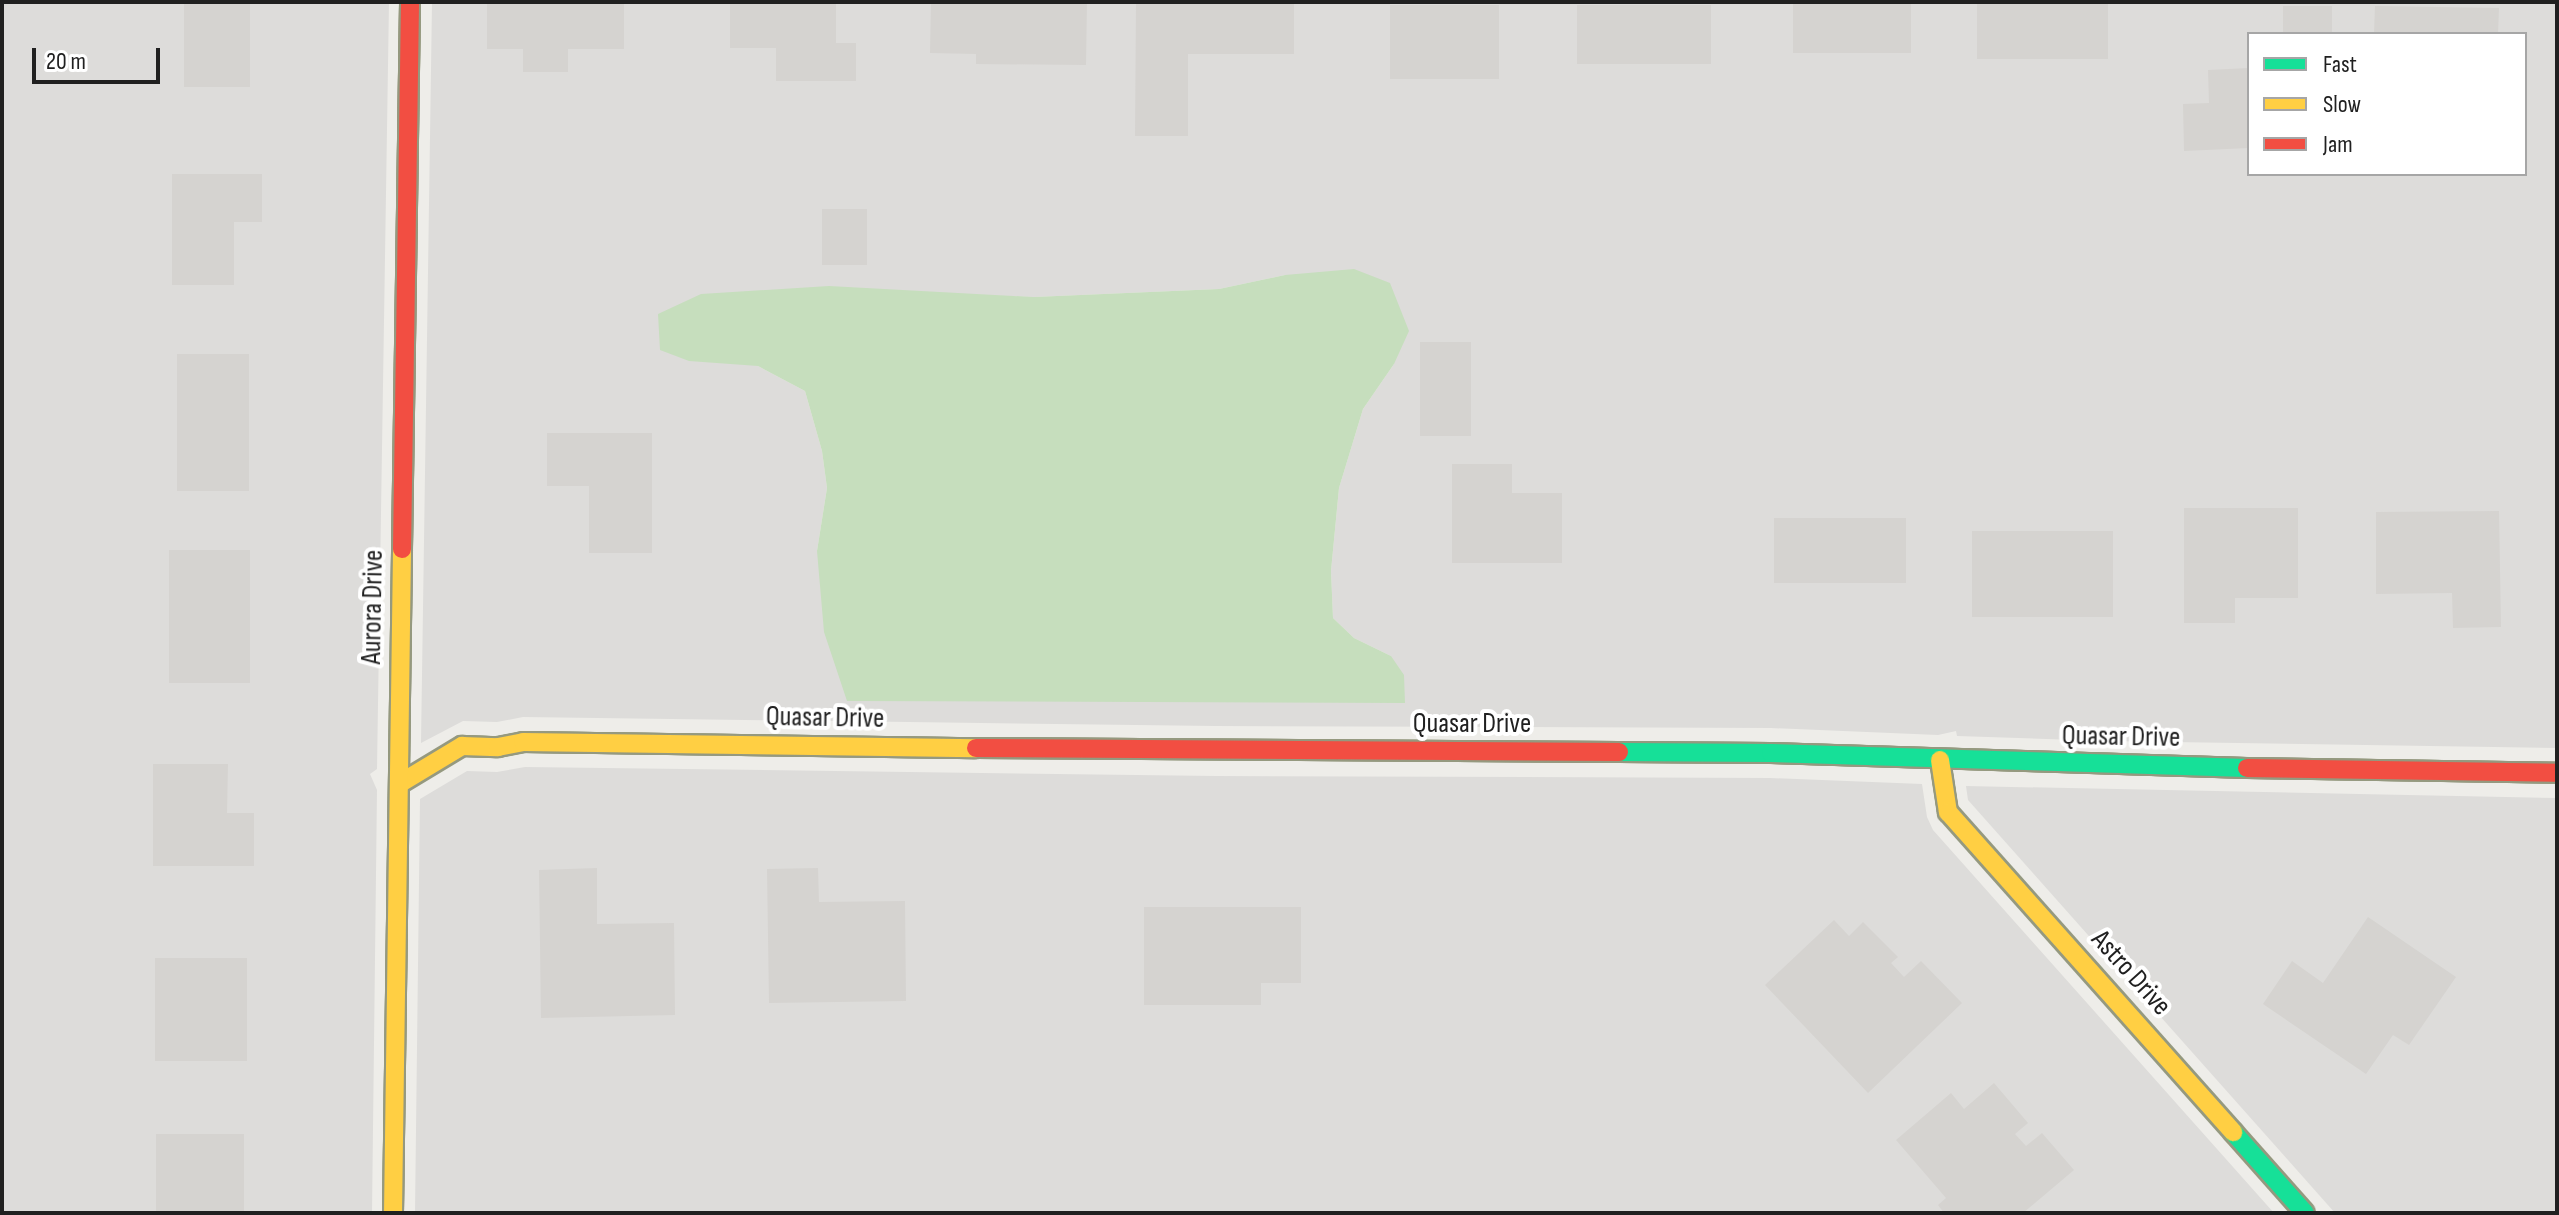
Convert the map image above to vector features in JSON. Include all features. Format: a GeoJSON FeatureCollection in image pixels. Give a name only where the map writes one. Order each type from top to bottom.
{"type":"FeatureCollection","features":[{"type":"Feature","properties":{"kind":"street","name":"Aurora Drive"},"geometry":{"type":"LineString","coordinates":[[393,1213],[410,2]]}},
{"type":"Feature","properties":{"kind":"street","name":"Quasar Drive"},"geometry":{"type":"LineString","coordinates":[[399,784],[462,746],[498,747],[523,742],[1232,751],[1771,753],[1940,760],[2557,773]]}},
{"type":"Feature","properties":{"kind":"street","name":"Astro Drive"},"geometry":{"type":"LineString","coordinates":[[1940,760],[1948,812],[2305,1213]]}},
{"type":"Feature","properties":{"kind":"shaded area"},"geometry":{"type":"Polygon","coordinates":[[[2,2],[389,2],[377,769],[370,774],[377,790],[372,1213],[2,1213],[2,2]]]}},
{"type":"Feature","properties":{"kind":"shaded area"},"geometry":{"type":"Polygon","coordinates":[[[432,2],[2557,2],[2557,748],[2104,741],[1957,736],[1956,731],[1938,735],[1771,728],[1216,726],[523,717],[497,722],[463,721],[421,743],[432,2]],[[1285,275],[1219,289],[1034,297],[935,294],[758,366],[805,391],[822,451],[827,488],[817,551],[1391,656],[1354,638],[1333,618],[1331,571],[1339,488],[1363,409],[1394,364],[1285,275]]]}},
{"type":"Feature","properties":{"kind":"shaded area"},"geometry":{"type":"Polygon","coordinates":[[[525,767],[1216,776],[1770,778],[1922,784],[1927,817],[1933,830],[2274,1213],[415,1213],[420,799],[467,771],[497,772],[525,767]]]}},
{"type":"Feature","properties":{"kind":"shaded area"},"geometry":{"type":"Polygon","coordinates":[[[1966,786],[2557,798],[2557,1213],[2335,1213],[1968,800],[1966,786]]]}},
{"type":"Feature","properties":{"kind":"green space"},"geometry":{"type":"Polygon","coordinates":[[[1354,269],[1390,283],[1409,331],[1394,364],[1363,409],[1339,488],[1331,571],[1333,618],[1354,638],[1391,656],[1404,675],[1405,703],[847,701],[824,632],[817,551],[827,488],[822,451],[805,391],[758,366],[689,361],[660,350],[658,314],[701,294],[829,286],[1034,297],[1219,289],[1285,275],[1354,269]]]}},
{"type":"Feature","properties":{"kind":"building"},"geometry":{"type":"Polygon","coordinates":[[[184,2],[250,2],[250,87],[184,87],[184,2]]]}},
{"type":"Feature","properties":{"kind":"building"},"geometry":{"type":"Polygon","coordinates":[[[487,2],[624,2],[624,49],[568,49],[568,72],[523,72],[523,49],[487,49],[487,2]]]}},
{"type":"Feature","properties":{"kind":"building"},"geometry":{"type":"Polygon","coordinates":[[[730,2],[836,2],[836,43],[856,43],[856,81],[776,81],[776,48],[730,48],[730,2]]]}},
{"type":"Feature","properties":{"kind":"building"},"geometry":{"type":"Polygon","coordinates":[[[931,2],[1087,2],[1086,65],[976,64],[976,54],[930,53],[931,2]]]}},
{"type":"Feature","properties":{"kind":"building"},"geometry":{"type":"Polygon","coordinates":[[[1136,2],[1294,2],[1294,54],[1188,54],[1188,136],[1135,136],[1136,2]]]}},
{"type":"Feature","properties":{"kind":"building"},"geometry":{"type":"Polygon","coordinates":[[[1793,2],[1911,2],[1911,53],[1793,53],[1793,2]]]}},
{"type":"Feature","properties":{"kind":"building"},"geometry":{"type":"Polygon","coordinates":[[[1977,2],[2108,2],[2108,59],[1977,59],[1977,2]]]}},
{"type":"Feature","properties":{"kind":"building"},"geometry":{"type":"Polygon","coordinates":[[[1390,5],[1499,5],[1499,79],[1390,79],[1390,5]]]}},
{"type":"Feature","properties":{"kind":"building"},"geometry":{"type":"Polygon","coordinates":[[[1577,5],[1711,5],[1711,64],[1577,64],[1577,5]]]}},
{"type":"Feature","properties":{"kind":"building"},"geometry":{"type":"Polygon","coordinates":[[[2283,6],[2332,6],[2332,32],[2283,32],[2283,6]]]}},
{"type":"Feature","properties":{"kind":"building"},"geometry":{"type":"Polygon","coordinates":[[[2375,6],[2499,8],[2498,32],[2374,32],[2375,6]]]}},
{"type":"Feature","properties":{"kind":"building"},"geometry":{"type":"Polygon","coordinates":[[[2247,68],[2247,148],[2184,151],[2183,104],[2209,103],[2208,70],[2247,68]]]}},
{"type":"Feature","properties":{"kind":"building"},"geometry":{"type":"Polygon","coordinates":[[[172,174],[262,174],[262,222],[234,222],[234,285],[172,285],[172,174]]]}},
{"type":"Feature","properties":{"kind":"building"},"geometry":{"type":"Polygon","coordinates":[[[822,209],[867,209],[867,265],[822,265],[822,209]]]}},
{"type":"Feature","properties":{"kind":"building"},"geometry":{"type":"Polygon","coordinates":[[[1420,342],[1471,342],[1471,436],[1420,436],[1420,342]]]}},
{"type":"Feature","properties":{"kind":"building"},"geometry":{"type":"Polygon","coordinates":[[[177,354],[249,354],[249,491],[177,491],[177,354]]]}},
{"type":"Feature","properties":{"kind":"building"},"geometry":{"type":"Polygon","coordinates":[[[547,433],[652,433],[652,553],[589,553],[589,486],[547,486],[547,433]]]}},
{"type":"Feature","properties":{"kind":"building"},"geometry":{"type":"Polygon","coordinates":[[[1452,464],[1512,464],[1512,493],[1562,493],[1562,563],[1452,563],[1452,464]]]}},
{"type":"Feature","properties":{"kind":"building"},"geometry":{"type":"Polygon","coordinates":[[[2184,508],[2298,508],[2298,598],[2235,598],[2235,623],[2184,623],[2184,508]]]}},
{"type":"Feature","properties":{"kind":"building"},"geometry":{"type":"Polygon","coordinates":[[[2499,511],[2501,627],[2453,628],[2452,593],[2376,594],[2376,512],[2499,511]]]}},
{"type":"Feature","properties":{"kind":"building"},"geometry":{"type":"Polygon","coordinates":[[[1774,518],[1906,518],[1906,583],[1774,583],[1774,518]]]}},
{"type":"Feature","properties":{"kind":"building"},"geometry":{"type":"Polygon","coordinates":[[[1972,531],[2113,531],[2113,617],[1972,617],[1972,531]]]}},
{"type":"Feature","properties":{"kind":"building"},"geometry":{"type":"Polygon","coordinates":[[[169,550],[250,550],[250,683],[169,683],[169,550]]]}},
{"type":"Feature","properties":{"kind":"building"},"geometry":{"type":"Polygon","coordinates":[[[153,764],[228,764],[227,813],[254,813],[254,866],[153,866],[153,764]]]}},
{"type":"Feature","properties":{"kind":"building"},"geometry":{"type":"Polygon","coordinates":[[[597,868],[597,924],[674,923],[675,1015],[541,1018],[539,870],[597,868]]]}},
{"type":"Feature","properties":{"kind":"building"},"geometry":{"type":"Polygon","coordinates":[[[818,868],[819,902],[905,901],[906,1001],[769,1003],[767,869],[818,868]]]}},
{"type":"Feature","properties":{"kind":"building"},"geometry":{"type":"Polygon","coordinates":[[[1144,907],[1301,907],[1301,983],[1261,983],[1261,1005],[1144,1005],[1144,907]]]}},
{"type":"Feature","properties":{"kind":"building"},"geometry":{"type":"Polygon","coordinates":[[[2368,917],[2456,977],[2409,1045],[2393,1035],[2366,1074],[2263,1004],[2292,961],[2323,983],[2368,917]]]}},
{"type":"Feature","properties":{"kind":"building"},"geometry":{"type":"Polygon","coordinates":[[[1834,920],[1849,936],[1863,922],[1898,957],[1891,963],[1904,977],[1921,961],[1962,1003],[1868,1093],[1765,985],[1834,920]]]}},
{"type":"Feature","properties":{"kind":"building"},"geometry":{"type":"Polygon","coordinates":[[[155,958],[247,958],[247,1061],[155,1061],[155,958]]]}},
{"type":"Feature","properties":{"kind":"building"},"geometry":{"type":"Polygon","coordinates":[[[1994,1083],[2028,1123],[2015,1134],[2026,1146],[2042,1133],[2074,1170],[2023,1213],[1944,1213],[1938,1205],[1946,1198],[1896,1140],[1951,1093],[1964,1109],[1994,1083]]]}},
{"type":"Feature","properties":{"kind":"building"},"geometry":{"type":"Polygon","coordinates":[[[156,1134],[244,1134],[244,1213],[156,1213],[156,1134]]]}},
{"type":"Feature","properties":{"kind":"traffic: fast"},"geometry":{"type":"LineString","coordinates":[[1619,752],[1771,753],[2247,768]]}},
{"type":"Feature","properties":{"kind":"traffic: fast"},"geometry":{"type":"LineString","coordinates":[[2233,1132],[2305,1213]]}},
{"type":"Feature","properties":{"kind":"traffic: slow"},"geometry":{"type":"LineString","coordinates":[[393,1213],[402,549]]}},
{"type":"Feature","properties":{"kind":"traffic: slow"},"geometry":{"type":"LineString","coordinates":[[399,784],[462,746],[498,747],[523,742],[976,748]]}},
{"type":"Feature","properties":{"kind":"traffic: slow"},"geometry":{"type":"LineString","coordinates":[[1940,760],[1948,812],[2233,1132]]}},
{"type":"Feature","properties":{"kind":"traffic: jam"},"geometry":{"type":"LineString","coordinates":[[402,549],[410,2]]}},
{"type":"Feature","properties":{"kind":"traffic: jam"},"geometry":{"type":"LineString","coordinates":[[976,748],[1619,752]]}},
{"type":"Feature","properties":{"kind":"traffic: jam"},"geometry":{"type":"LineString","coordinates":[[2247,768],[2557,773]]}}]}
